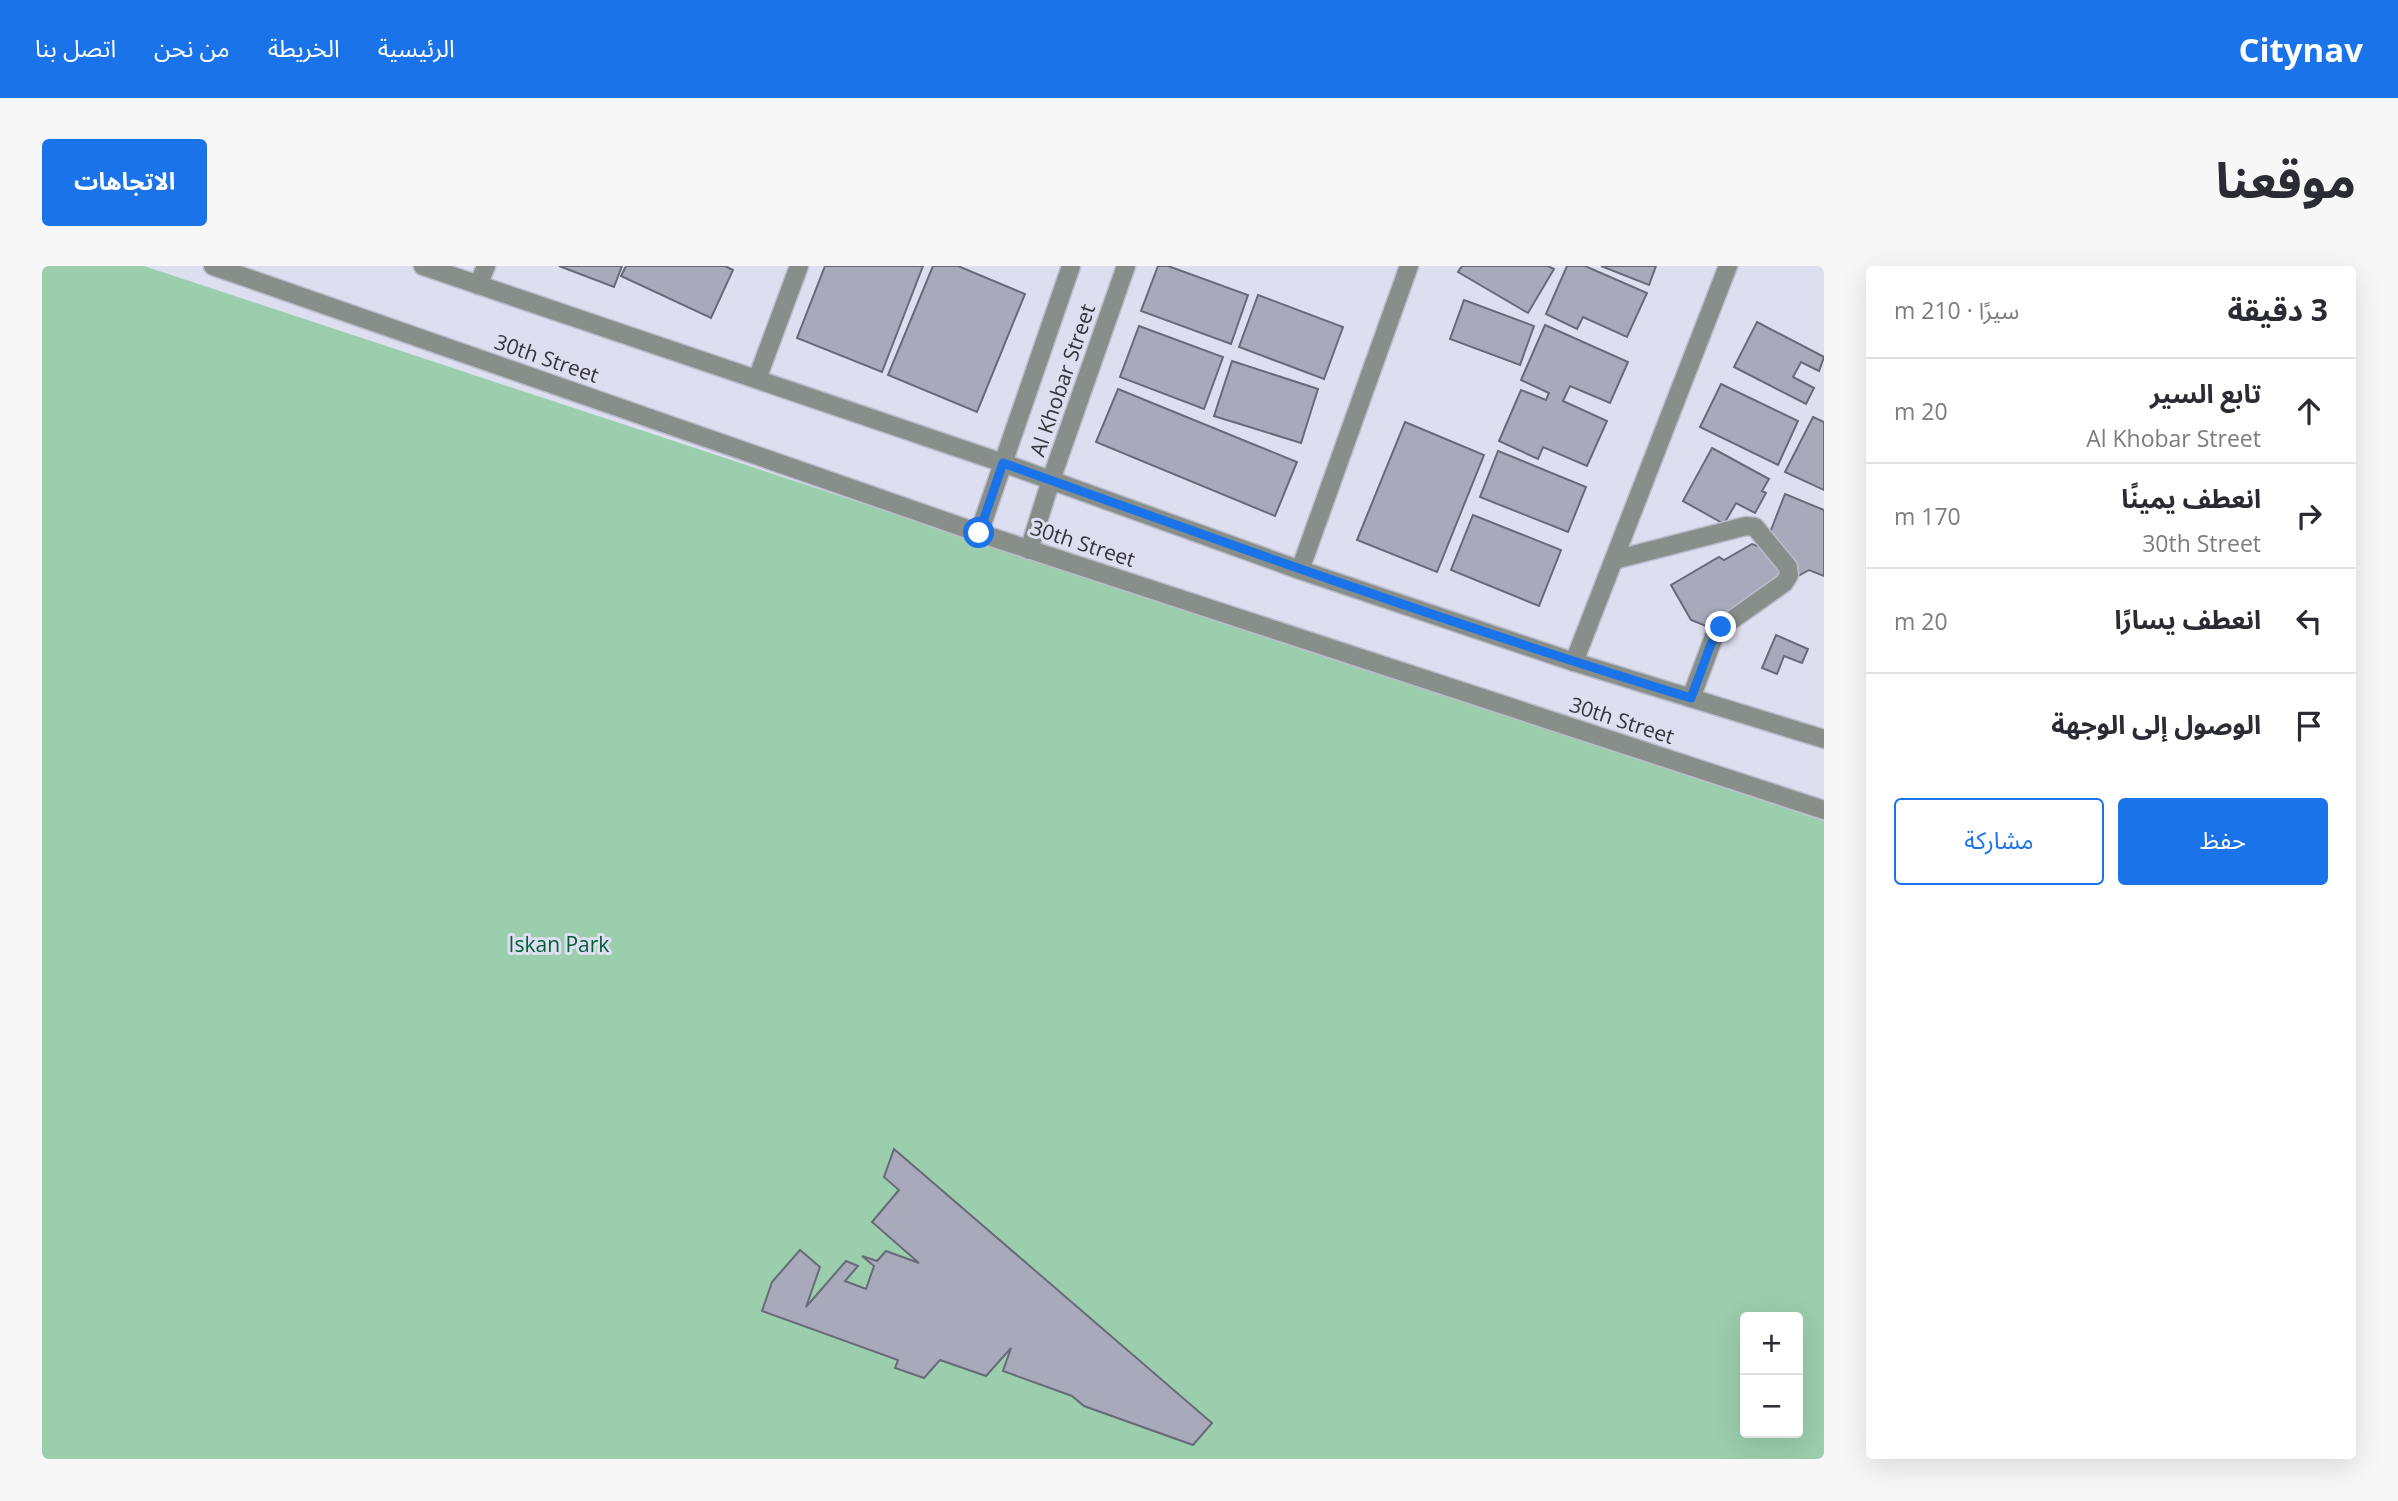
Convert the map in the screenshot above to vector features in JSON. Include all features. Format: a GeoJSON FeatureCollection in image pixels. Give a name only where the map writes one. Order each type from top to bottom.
{"type":"FeatureCollection","features":[{"type":"Feature","properties":{"kind":"street","name":"30th Street"},"geometry":{"type":"LineString","coordinates":[[213,266],[1029,550],[1824,810]]}},
{"type":"Feature","properties":{"kind":"street","name":"30th Street"},"geometry":{"type":"LineString","coordinates":[[422,266],[1003,463],[1300,569],[1574,662],[1824,739]]}},
{"type":"Feature","properties":{"kind":"street"},"geometry":{"type":"LineString","coordinates":[[478,285],[486,266]]}},
{"type":"Feature","properties":{"kind":"street"},"geometry":{"type":"LineString","coordinates":[[757,379],[799,266]]}},
{"type":"Feature","properties":{"kind":"street","name":"Al Khobar Street"},"geometry":{"type":"LineString","coordinates":[[979,533],[1071,266]]}},
{"type":"Feature","properties":{"kind":"street","name":"Al Khobar Street"},"geometry":{"type":"LineString","coordinates":[[1029,550],[1126,266]]}},
{"type":"Feature","properties":{"kind":"street"},"geometry":{"type":"LineString","coordinates":[[1300,569],[1409,266]]}},
{"type":"Feature","properties":{"kind":"street"},"geometry":{"type":"LineString","coordinates":[[1574,662],[1728,266]]}},
{"type":"Feature","properties":{"kind":"street"},"geometry":{"type":"LineString","coordinates":[[1614,560],[1746,526],[1755,527],[1788,567],[1789,575],[1784,583],[1715,634],[1691,698]]}},
{"type":"Feature","properties":{"kind":"green space","name":"Iskan Park"},"geometry":{"type":"Polygon","coordinates":[[[42,266],[144,266],[1824,821],[1824,1459],[42,1459],[42,266]]]}},
{"type":"Feature","properties":{"kind":"building"},"geometry":{"type":"Polygon","coordinates":[[[559,266],[622,266],[614,287],[559,266]]]}},
{"type":"Feature","properties":{"kind":"building"},"geometry":{"type":"Polygon","coordinates":[[[626,266],[725,266],[733,270],[711,318],[621,276],[626,266]]]}},
{"type":"Feature","properties":{"kind":"building"},"geometry":{"type":"Polygon","coordinates":[[[825,266],[923,266],[882,372],[797,338],[825,266]]]}},
{"type":"Feature","properties":{"kind":"building"},"geometry":{"type":"Polygon","coordinates":[[[933,266],[958,266],[1025,294],[977,412],[888,375],[933,266]]]}},
{"type":"Feature","properties":{"kind":"building"},"geometry":{"type":"Polygon","coordinates":[[[1158,266],[1168,266],[1248,295],[1231,344],[1141,311],[1158,266]]]}},
{"type":"Feature","properties":{"kind":"building"},"geometry":{"type":"Polygon","coordinates":[[[1462,266],[1548,266],[1554,269],[1528,313],[1458,272],[1462,266]]]}},
{"type":"Feature","properties":{"kind":"building"},"geometry":{"type":"Polygon","coordinates":[[[1567,266],[1585,266],[1647,293],[1627,337],[1583,317],[1577,329],[1546,314],[1567,266]]]}},
{"type":"Feature","properties":{"kind":"building"},"geometry":{"type":"Polygon","coordinates":[[[1601,266],[1656,266],[1649,285],[1601,266]]]}},
{"type":"Feature","properties":{"kind":"building"},"geometry":{"type":"Polygon","coordinates":[[[1258,295],[1343,327],[1324,379],[1239,347],[1258,295]]]}},
{"type":"Feature","properties":{"kind":"building"},"geometry":{"type":"Polygon","coordinates":[[[1464,300],[1534,326],[1520,365],[1450,339],[1464,300]]]}},
{"type":"Feature","properties":{"kind":"building"},"geometry":{"type":"Polygon","coordinates":[[[1757,322],[1824,357],[1819,371],[1801,362],[1793,377],[1814,388],[1806,404],[1734,367],[1757,322]]]}},
{"type":"Feature","properties":{"kind":"building"},"geometry":{"type":"Polygon","coordinates":[[[1545,325],[1628,362],[1610,403],[1570,386],[1563,401],[1607,421],[1587,466],[1543,447],[1538,459],[1499,441],[1521,390],[1546,400],[1549,393],[1521,380],[1545,325]]]}},
{"type":"Feature","properties":{"kind":"building"},"geometry":{"type":"Polygon","coordinates":[[[1139,326],[1223,357],[1204,409],[1120,377],[1139,326]]]}},
{"type":"Feature","properties":{"kind":"building"},"geometry":{"type":"Polygon","coordinates":[[[1232,361],[1318,389],[1301,443],[1214,416],[1232,361]]]}},
{"type":"Feature","properties":{"kind":"building"},"geometry":{"type":"Polygon","coordinates":[[[1721,384],[1798,421],[1778,465],[1700,427],[1721,384]]]}},
{"type":"Feature","properties":{"kind":"building"},"geometry":{"type":"Polygon","coordinates":[[[1118,389],[1297,462],[1275,516],[1096,442],[1118,389]]]}},
{"type":"Feature","properties":{"kind":"building"},"geometry":{"type":"Polygon","coordinates":[[[1813,417],[1824,422],[1824,490],[1785,472],[1813,417]]]}},
{"type":"Feature","properties":{"kind":"building"},"geometry":{"type":"Polygon","coordinates":[[[1405,422],[1484,455],[1437,572],[1357,540],[1405,422]]]}},
{"type":"Feature","properties":{"kind":"building"},"geometry":{"type":"Polygon","coordinates":[[[1712,448],[1769,479],[1762,491],[1766,493],[1755,513],[1736,503],[1724,524],[1683,501],[1712,448]]]}},
{"type":"Feature","properties":{"kind":"building"},"geometry":{"type":"Polygon","coordinates":[[[1498,451],[1586,487],[1568,532],[1480,497],[1498,451]]]}},
{"type":"Feature","properties":{"kind":"building"},"geometry":{"type":"Polygon","coordinates":[[[1785,494],[1824,510],[1824,576],[1809,570],[1706,626],[1691,620],[1671,585],[1719,557],[1724,560],[1752,544],[1764,548],[1785,494]]]}},
{"type":"Feature","properties":{"kind":"building"},"geometry":{"type":"Polygon","coordinates":[[[1473,515],[1561,550],[1539,606],[1451,570],[1473,515]]]}},
{"type":"Feature","properties":{"kind":"building"},"geometry":{"type":"Polygon","coordinates":[[[1776,635],[1808,649],[1802,663],[1784,656],[1777,674],[1762,668],[1776,635]]]}},
{"type":"Feature","properties":{"kind":"building"},"geometry":{"type":"Polygon","coordinates":[[[894,1149],[1212,1423],[1193,1445],[1084,1406],[1072,1396],[1003,1371],[1011,1348],[986,1376],[940,1360],[924,1378],[895,1368],[898,1360],[762,1311],[772,1282],[800,1250],[820,1267],[806,1307],[846,1261],[858,1266],[845,1281],[866,1289],[874,1266],[862,1256],[877,1261],[886,1251],[919,1263],[872,1222],[899,1190],[884,1177],[894,1149]]]}},
{"type":"Feature","properties":{"kind":"route"},"geometry":{"type":"LineString","coordinates":[[979,533],[1003,463],[1300,569],[1574,662],[1691,698],[1715,634],[1721,627]]}}]}
